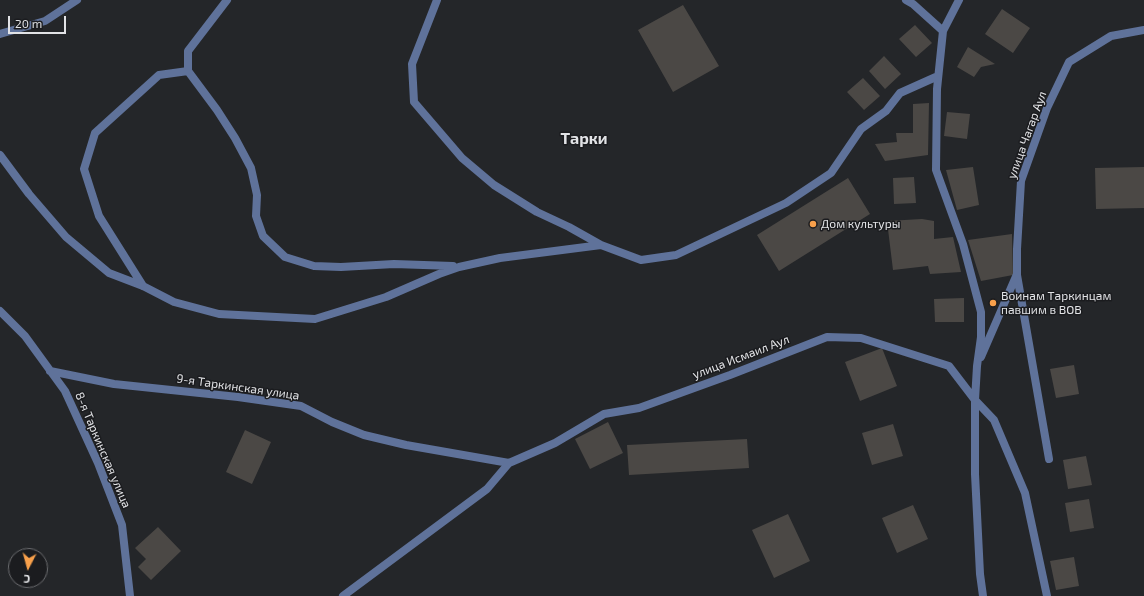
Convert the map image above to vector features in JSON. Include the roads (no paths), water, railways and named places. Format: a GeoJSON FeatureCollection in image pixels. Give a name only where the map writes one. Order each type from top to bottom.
{"type":"FeatureCollection","features":[{"type":"Feature","properties":{"kind":"street"},"geometry":{"type":"LineString","coordinates":[[0,34],[45,21],[77,0]]}},
{"type":"Feature","properties":{"kind":"street"},"geometry":{"type":"LineString","coordinates":[[228,0],[188,51],[188,71],[231,132],[251,168],[257,195],[256,216],[263,236],[285,257],[314,266],[341,267],[394,264],[459,267]]}},
{"type":"Feature","properties":{"kind":"street"},"geometry":{"type":"LineString","coordinates":[[437,0],[412,64],[414,102],[462,158],[494,185],[536,212],[569,227],[601,245],[641,260],[676,255],[786,203],[831,173],[861,129],[886,111],[900,92],[938,76]]}},
{"type":"Feature","properties":{"kind":"street"},"geometry":{"type":"LineString","coordinates":[[906,0],[913,4],[943,31]]}},
{"type":"Feature","properties":{"kind":"street"},"geometry":{"type":"LineString","coordinates":[[959,0],[943,31],[937,88],[936,170],[963,244],[981,312],[981,337],[977,366],[975,400],[975,474],[980,574],[983,596]]}},
{"type":"Feature","properties":{"kind":"street","name":"улица Чагар Аул"},"geometry":{"type":"LineString","coordinates":[[977,366],[1017,274],[1021,181],[1047,108],[1070,62],[1111,36],[1144,30]]}},
{"type":"Feature","properties":{"kind":"street"},"geometry":{"type":"LineString","coordinates":[[143,286],[98,216],[84,169],[95,132],[159,76],[188,71]]}},
{"type":"Feature","properties":{"kind":"street"},"geometry":{"type":"LineString","coordinates":[[0,155],[29,194],[66,237],[109,273],[143,286],[174,302],[219,314],[315,319],[386,297],[459,267],[500,258],[601,245]]}},
{"type":"Feature","properties":{"kind":"street"},"geometry":{"type":"LineString","coordinates":[[1017,274],[1049,459]]}},
{"type":"Feature","properties":{"kind":"street","name":"8-я Таркинская улица"},"geometry":{"type":"LineString","coordinates":[[0,311],[25,336],[65,391],[98,463],[122,525],[130,596]]}},
{"type":"Feature","properties":{"kind":"street","name":"улица Исмаил Аул"},"geometry":{"type":"LineString","coordinates":[[509,463],[555,443],[604,414],[639,408],[730,375],[827,337],[861,338],[949,366],[975,400],[994,420],[1025,493],[1046,596]]}},
{"type":"Feature","properties":{"kind":"street","name":"9-я Таркинская улица"},"geometry":{"type":"LineString","coordinates":[[50,371],[114,384],[238,397],[301,406],[364,436],[509,463]]}},
{"type":"Feature","properties":{"kind":"street"},"geometry":{"type":"LineString","coordinates":[[343,596],[487,489],[509,463]]}},
{"type":"Feature","properties":{"kind":"place","name":"Дом культуры"},"geometry":{"type":"Point","coordinates":[813,224]}},
{"type":"Feature","properties":{"kind":"place","name":"Воинам Таркинцам павшим в ВОВ"},"geometry":{"type":"Point","coordinates":[993,303]}},
{"type":"Feature","properties":{"kind":"district","name":"Тарки"},"geometry":{"type":"Point","coordinates":[584,139]}}]}
